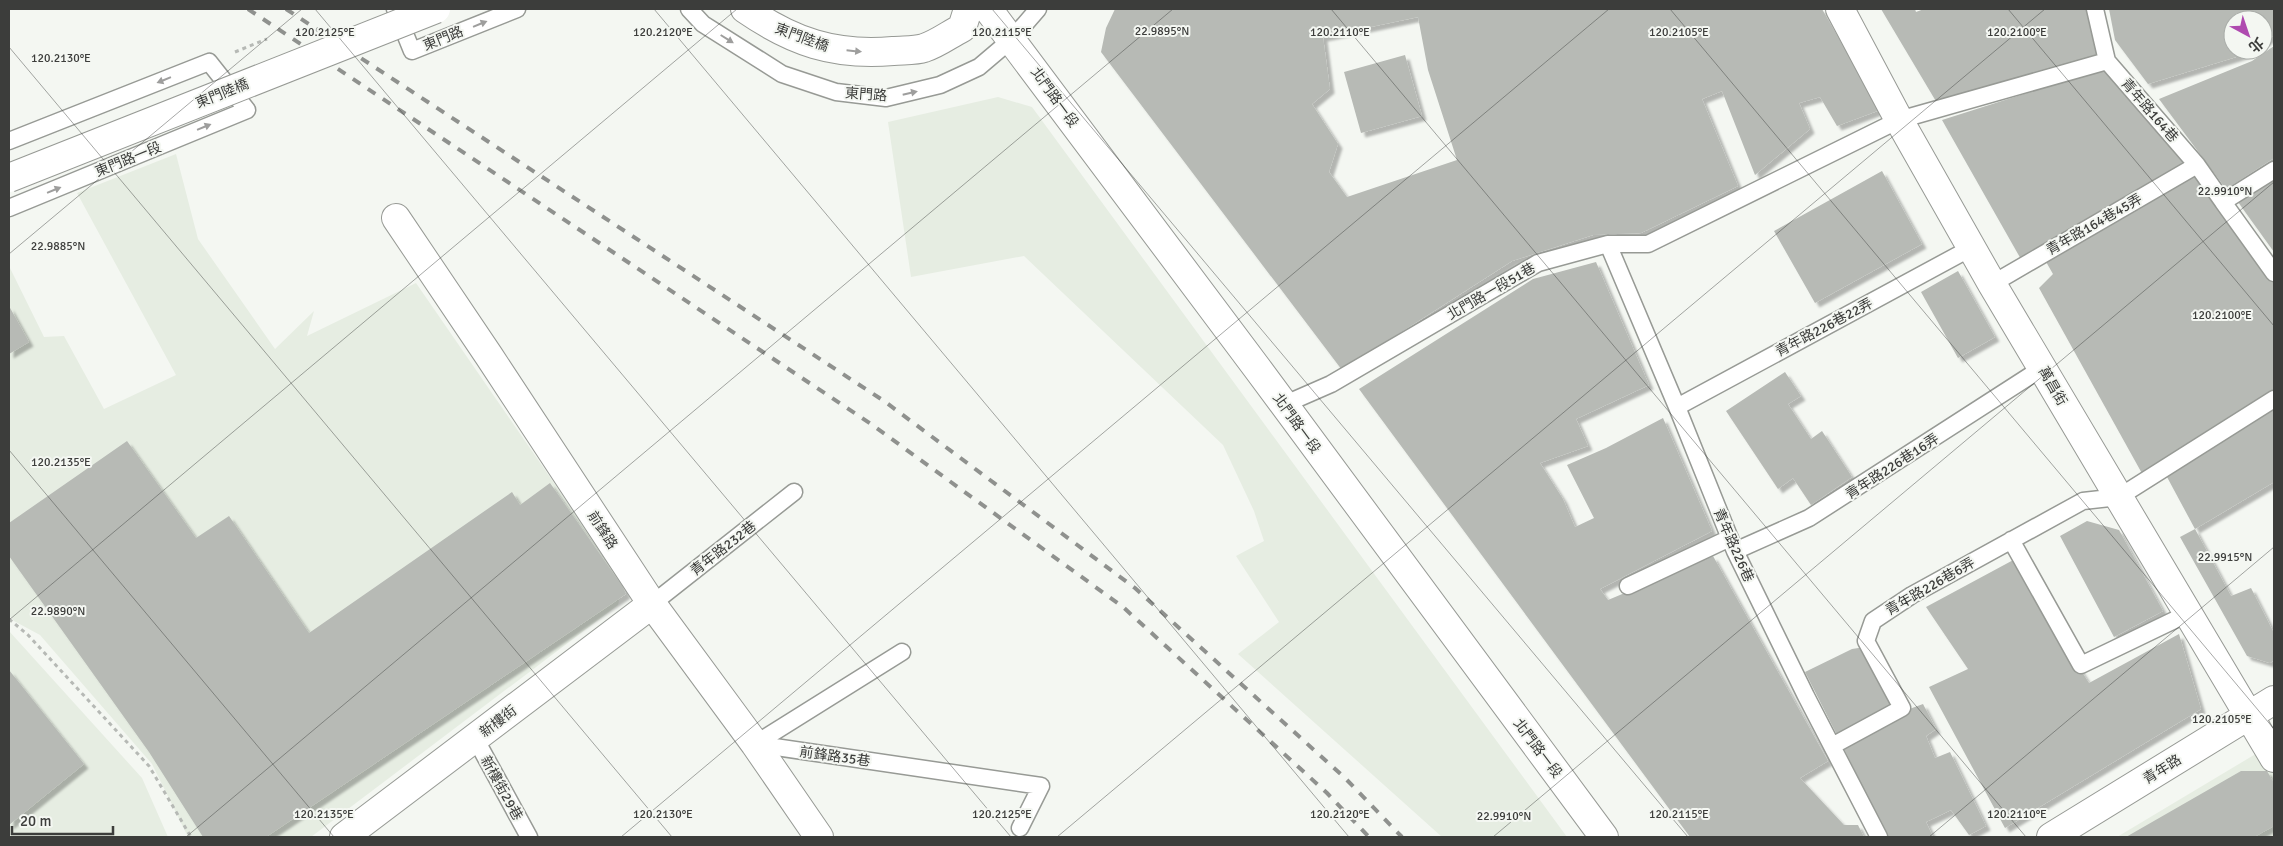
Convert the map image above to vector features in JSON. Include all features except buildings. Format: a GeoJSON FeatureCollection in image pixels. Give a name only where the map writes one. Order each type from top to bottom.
{"type":"FeatureCollection","features":[{"type":"Feature","properties":{"kind":"street","name":"東門陸橋"},"geometry":{"type":"LineString","coordinates":[[9,178],[436,9]]}},
{"type":"Feature","properties":{"kind":"street","name":"東門陸橋"},"geometry":{"type":"LineString","coordinates":[[745,9],[774,28],[796,38],[828,49],[870,53],[924,48],[962,28],[968,9]]}},
{"type":"Feature","properties":{"kind":"street","name":"北門路一段"},"geometry":{"type":"LineString","coordinates":[[988,9],[1604,837]]}},
{"type":"Feature","properties":{"kind":"street","name":"萬昌街"},"geometry":{"type":"LineString","coordinates":[[1840,9],[1899,120],[1971,248],[2274,758]]}},
{"type":"Feature","properties":{"kind":"street","name":"前鋒路"},"geometry":{"type":"LineString","coordinates":[[396,218],[652,604],[755,744],[819,837]]}},
{"type":"Feature","properties":{"kind":"street","name":"新樓街"},"geometry":{"type":"LineString","coordinates":[[344,837],[652,604]]}},
{"type":"Feature","properties":{"kind":"street","name":"青年路"},"geometry":{"type":"LineString","coordinates":[[2051,837],[2274,700]]}},
{"type":"Feature","properties":{"kind":"lane","name":"東門路"},"geometry":{"type":"LineString","coordinates":[[395,9],[412,51],[517,9]]}},
{"type":"Feature","properties":{"kind":"lane","name":"東門路"},"geometry":{"type":"LineString","coordinates":[[688,9],[703,24],[782,74],[836,92],[886,98],[940,86],[979,67],[1012,39],[1038,9]]}},
{"type":"Feature","properties":{"kind":"lane","name":"青年路164巷"},"geometry":{"type":"LineString","coordinates":[[2095,9],[2107,61],[2197,165],[2274,273]]}},
{"type":"Feature","properties":{"kind":"lane","name":"北門路一段51巷"},"geometry":{"type":"LineString","coordinates":[[1283,405],[1330,384],[1538,263],[1608,244],[1648,244],[1899,120],[2107,61]]}},
{"type":"Feature","properties":{"kind":"lane","name":"東門路一段"},"geometry":{"type":"LineString","coordinates":[[9,208],[246,110],[209,62]]}},
{"type":"Feature","properties":{"kind":"lane"},"geometry":{"type":"LineString","coordinates":[[9,141],[209,62]]}},
{"type":"Feature","properties":{"kind":"lane","name":"青年路164巷45弄"},"geometry":{"type":"LineString","coordinates":[[1992,284],[2197,165]]}},
{"type":"Feature","properties":{"kind":"lane"},"geometry":{"type":"LineString","coordinates":[[2223,202],[2274,170]]}},
{"type":"Feature","properties":{"kind":"lane","name":"青年路226巷"},"geometry":{"type":"LineString","coordinates":[[1608,244],[1733,544],[1879,837]]}},
{"type":"Feature","properties":{"kind":"lane","name":"青年路226巷22弄"},"geometry":{"type":"LineString","coordinates":[[1677,407],[1971,248]]}},
{"type":"Feature","properties":{"kind":"lane","name":"青年路226巷16弄"},"geometry":{"type":"LineString","coordinates":[[1628,586],[1733,544],[1809,518],[2042,368]]}},
{"type":"Feature","properties":{"kind":"lane"},"geometry":{"type":"LineString","coordinates":[[2119,497],[2274,399]]}},
{"type":"Feature","properties":{"kind":"lane","name":"青年路232巷"},"geometry":{"type":"LineString","coordinates":[[652,604],[794,492]]}},
{"type":"Feature","properties":{"kind":"lane","name":"青年路226巷6弄"},"geometry":{"type":"LineString","coordinates":[[1832,746],[1902,708],[1866,641],[1873,621],[1912,595],[2084,501],[2119,497]]}},
{"type":"Feature","properties":{"kind":"lane"},"geometry":{"type":"LineString","coordinates":[[2011,540],[2081,665],[2187,614]]}},
{"type":"Feature","properties":{"kind":"lane"},"geometry":{"type":"LineString","coordinates":[[755,744],[902,652]]}},
{"type":"Feature","properties":{"kind":"lane","name":"新樓街29巷"},"geometry":{"type":"LineString","coordinates":[[475,738],[529,837]]}},
{"type":"Feature","properties":{"kind":"lane","name":"前鋒路35巷"},"geometry":{"type":"LineString","coordinates":[[755,744],[1041,786],[1020,828]]}},
{"type":"Feature","properties":{"kind":"path"},"geometry":{"type":"LineString","coordinates":[[209,62],[267,40]]}},
{"type":"Feature","properties":{"kind":"path"},"geometry":{"type":"LineString","coordinates":[[9,619],[28,635],[149,766],[191,837]]}},
{"type":"Feature","properties":{"kind":"shaded area"},"geometry":{"type":"Polygon","coordinates":[[[998,97],[1032,107],[1567,837],[1442,837],[1238,654],[1279,622],[1236,556],[1264,541],[1254,511],[1223,445],[1024,256],[911,277],[888,122],[998,97]]]}},
{"type":"Feature","properties":{"kind":"shaded area"},"geometry":{"type":"Polygon","coordinates":[[[176,154],[198,239],[275,349],[314,311],[307,336],[416,283],[623,583],[618,605],[311,837],[188,837],[152,764],[40,635],[14,621],[9,615],[9,266],[44,337],[64,336],[104,409],[176,375],[77,193],[176,154]]]}},
{"type":"Feature","properties":{"kind":"shaded area"},"geometry":{"type":"Polygon","coordinates":[[[9,631],[142,778],[168,837],[9,837],[9,631]]]}},
{"type":"Feature","properties":{"kind":"shaded area"},"geometry":{"type":"Polygon","coordinates":[[[2274,743],[2274,837],[2117,837],[2274,743]]]}},
{"type":"Feature","properties":{"kind":"railway"},"geometry":{"type":"LineString","coordinates":[[248,9],[871,424],[1123,607],[1327,793],[1369,837]]}},
{"type":"Feature","properties":{"kind":"railway"},"geometry":{"type":"LineString","coordinates":[[286,9],[884,401],[1135,588],[1345,778],[1402,837]]}}]}
